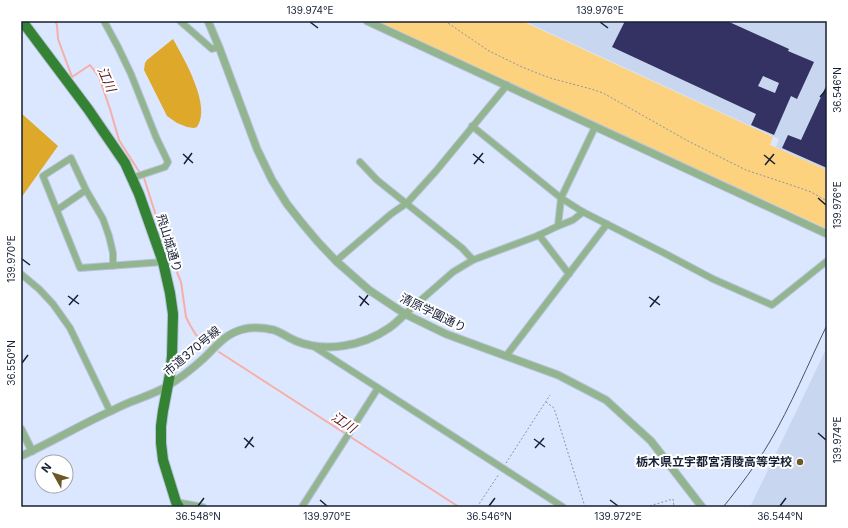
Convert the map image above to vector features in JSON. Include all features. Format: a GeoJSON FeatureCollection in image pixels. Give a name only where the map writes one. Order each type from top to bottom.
{"type":"FeatureCollection","features":[{"type":"Feature","properties":{"kind":"highway","name":"飛山城通り"},"geometry":{"type":"LineString","coordinates":[[22,21],[104,132],[125,163],[139,194],[163,262],[173,314],[172,356],[161,426],[161,443],[163,460],[178,504]]}},
{"type":"Feature","properties":{"kind":"street"},"geometry":{"type":"LineString","coordinates":[[104,21],[131,74],[156,137],[168,162],[165,167],[132,178]]}},
{"type":"Feature","properties":{"kind":"street"},"geometry":{"type":"LineString","coordinates":[[180,21],[212,49],[220,47]]}},
{"type":"Feature","properties":{"kind":"street","name":"清原学園通り"},"geometry":{"type":"LineString","coordinates":[[208,21],[220,47],[251,135],[272,180],[302,224],[336,261],[368,290],[405,314],[446,334],[558,375],[606,400],[651,441],[702,507]]}},
{"type":"Feature","properties":{"kind":"street"},"geometry":{"type":"LineString","coordinates":[[367,21],[827,234]]}},
{"type":"Feature","properties":{"kind":"street"},"geometry":{"type":"LineString","coordinates":[[336,261],[391,214],[407,204],[507,85]]}},
{"type":"Feature","properties":{"kind":"street"},"geometry":{"type":"LineString","coordinates":[[472,126],[561,198],[583,212],[713,279],[772,305],[827,260]]}},
{"type":"Feature","properties":{"kind":"street"},"geometry":{"type":"LineString","coordinates":[[558,226],[561,198],[595,127]]}},
{"type":"Feature","properties":{"kind":"street"},"geometry":{"type":"LineString","coordinates":[[114,266],[113,253],[103,219],[86,190],[71,158],[43,176],[80,268],[114,266],[163,262]]}},
{"type":"Feature","properties":{"kind":"street"},"geometry":{"type":"LineString","coordinates":[[360,162],[377,180],[462,248],[473,260]]}},
{"type":"Feature","properties":{"kind":"street"},"geometry":{"type":"LineString","coordinates":[[57,210],[86,190]]}},
{"type":"Feature","properties":{"kind":"street"},"geometry":{"type":"LineString","coordinates":[[405,314],[453,272],[473,260],[539,236],[573,220],[583,212]]}},
{"type":"Feature","properties":{"kind":"street"},"geometry":{"type":"LineString","coordinates":[[506,356],[607,224]]}},
{"type":"Feature","properties":{"kind":"street"},"geometry":{"type":"LineString","coordinates":[[539,236],[569,274]]}},
{"type":"Feature","properties":{"kind":"street"},"geometry":{"type":"LineString","coordinates":[[21,274],[39,289],[53,304],[70,328],[110,411]]}},
{"type":"Feature","properties":{"kind":"street","name":"市道370号線"},"geometry":{"type":"LineString","coordinates":[[21,456],[110,411],[167,386],[187,373],[217,344],[230,334],[244,329],[259,328],[275,331],[311,346],[342,346],[358,343],[375,337],[390,328],[405,314]]}},
{"type":"Feature","properties":{"kind":"street"},"geometry":{"type":"LineString","coordinates":[[311,346],[563,507]]}},
{"type":"Feature","properties":{"kind":"street"},"geometry":{"type":"LineString","coordinates":[[302,507],[378,388]]}},
{"type":"Feature","properties":{"kind":"street"},"geometry":{"type":"LineString","coordinates":[[21,429],[32,451]]}},
{"type":"Feature","properties":{"kind":"street"},"geometry":{"type":"LineString","coordinates":[[178,504],[203,507]]}},
{"type":"Feature","properties":{"kind":"path"},"geometry":{"type":"LineString","coordinates":[[445,21],[489,51],[522,67],[550,78],[603,93],[688,141],[746,170],[811,192],[827,201]]}},
{"type":"Feature","properties":{"kind":"path"},"geometry":{"type":"LineString","coordinates":[[477,507],[550,395]]}},
{"type":"Feature","properties":{"kind":"path"},"geometry":{"type":"LineString","coordinates":[[545,402],[554,408],[585,507]]}},
{"type":"Feature","properties":{"kind":"path"},"geometry":{"type":"LineString","coordinates":[[646,507],[673,499],[674,507]]}},
{"type":"Feature","properties":{"kind":"shaded area"},"geometry":{"type":"Polygon","coordinates":[[[376,21],[522,21],[773,137],[770,145],[827,170],[827,229],[376,21]]]}},
{"type":"Feature","properties":{"kind":"shaded area"},"geometry":{"type":"Polygon","coordinates":[[[524,21],[827,21],[827,170],[776,147],[779,139],[524,21]]]}},
{"type":"Feature","properties":{"kind":"shaded area"},"geometry":{"type":"Polygon","coordinates":[[[173,39],[184,58],[199,95],[201,118],[197,127],[194,128],[177,123],[167,116],[144,70],[147,60],[173,39]]]}},
{"type":"Feature","properties":{"kind":"shaded area"},"geometry":{"type":"Polygon","coordinates":[[[21,113],[58,146],[21,198],[21,113]]]}},
{"type":"Feature","properties":{"kind":"shaded area","name":"栃木県立宇都宮清陵高等学校"},"geometry":{"type":"Polygon","coordinates":[[[827,347],[827,507],[750,507],[794,416],[827,347]]]}},
{"type":"Feature","properties":{"kind":"building"},"geometry":{"type":"Polygon","coordinates":[[[625,21],[727,21],[814,62],[797,99],[791,96],[774,135],[751,125],[756,114],[612,47],[625,21]],[[763,76],[758,86],[775,93],[779,83],[763,76]]]}},
{"type":"Feature","properties":{"kind":"building"},"geometry":{"type":"Polygon","coordinates":[[[827,84],[827,168],[782,148],[788,135],[801,140],[827,84]]]}},
{"type":"Feature","properties":{"kind":"waterway","name":"江川"},"geometry":{"type":"LineString","coordinates":[[55,21],[57,25],[58,39],[72,77],[90,65],[99,77],[119,140],[140,173]]}},
{"type":"Feature","properties":{"kind":"waterway","name":"江川"},"geometry":{"type":"LineString","coordinates":[[141,176],[144,178],[163,238],[181,282],[186,317],[196,335],[209,345]]}},
{"type":"Feature","properties":{"kind":"waterway","name":"江川"},"geometry":{"type":"LineString","coordinates":[[219,352],[459,507]]}},
{"type":"Feature","properties":{"kind":"tram line"},"geometry":{"type":"LineString","coordinates":[[724,506],[742,483],[777,429],[827,325]]}},
{"type":"Feature","properties":{"kind":"place","name":"栃木県立宇都宮清陵高等学校"},"geometry":{"type":"Point","coordinates":[800,462]}}]}
